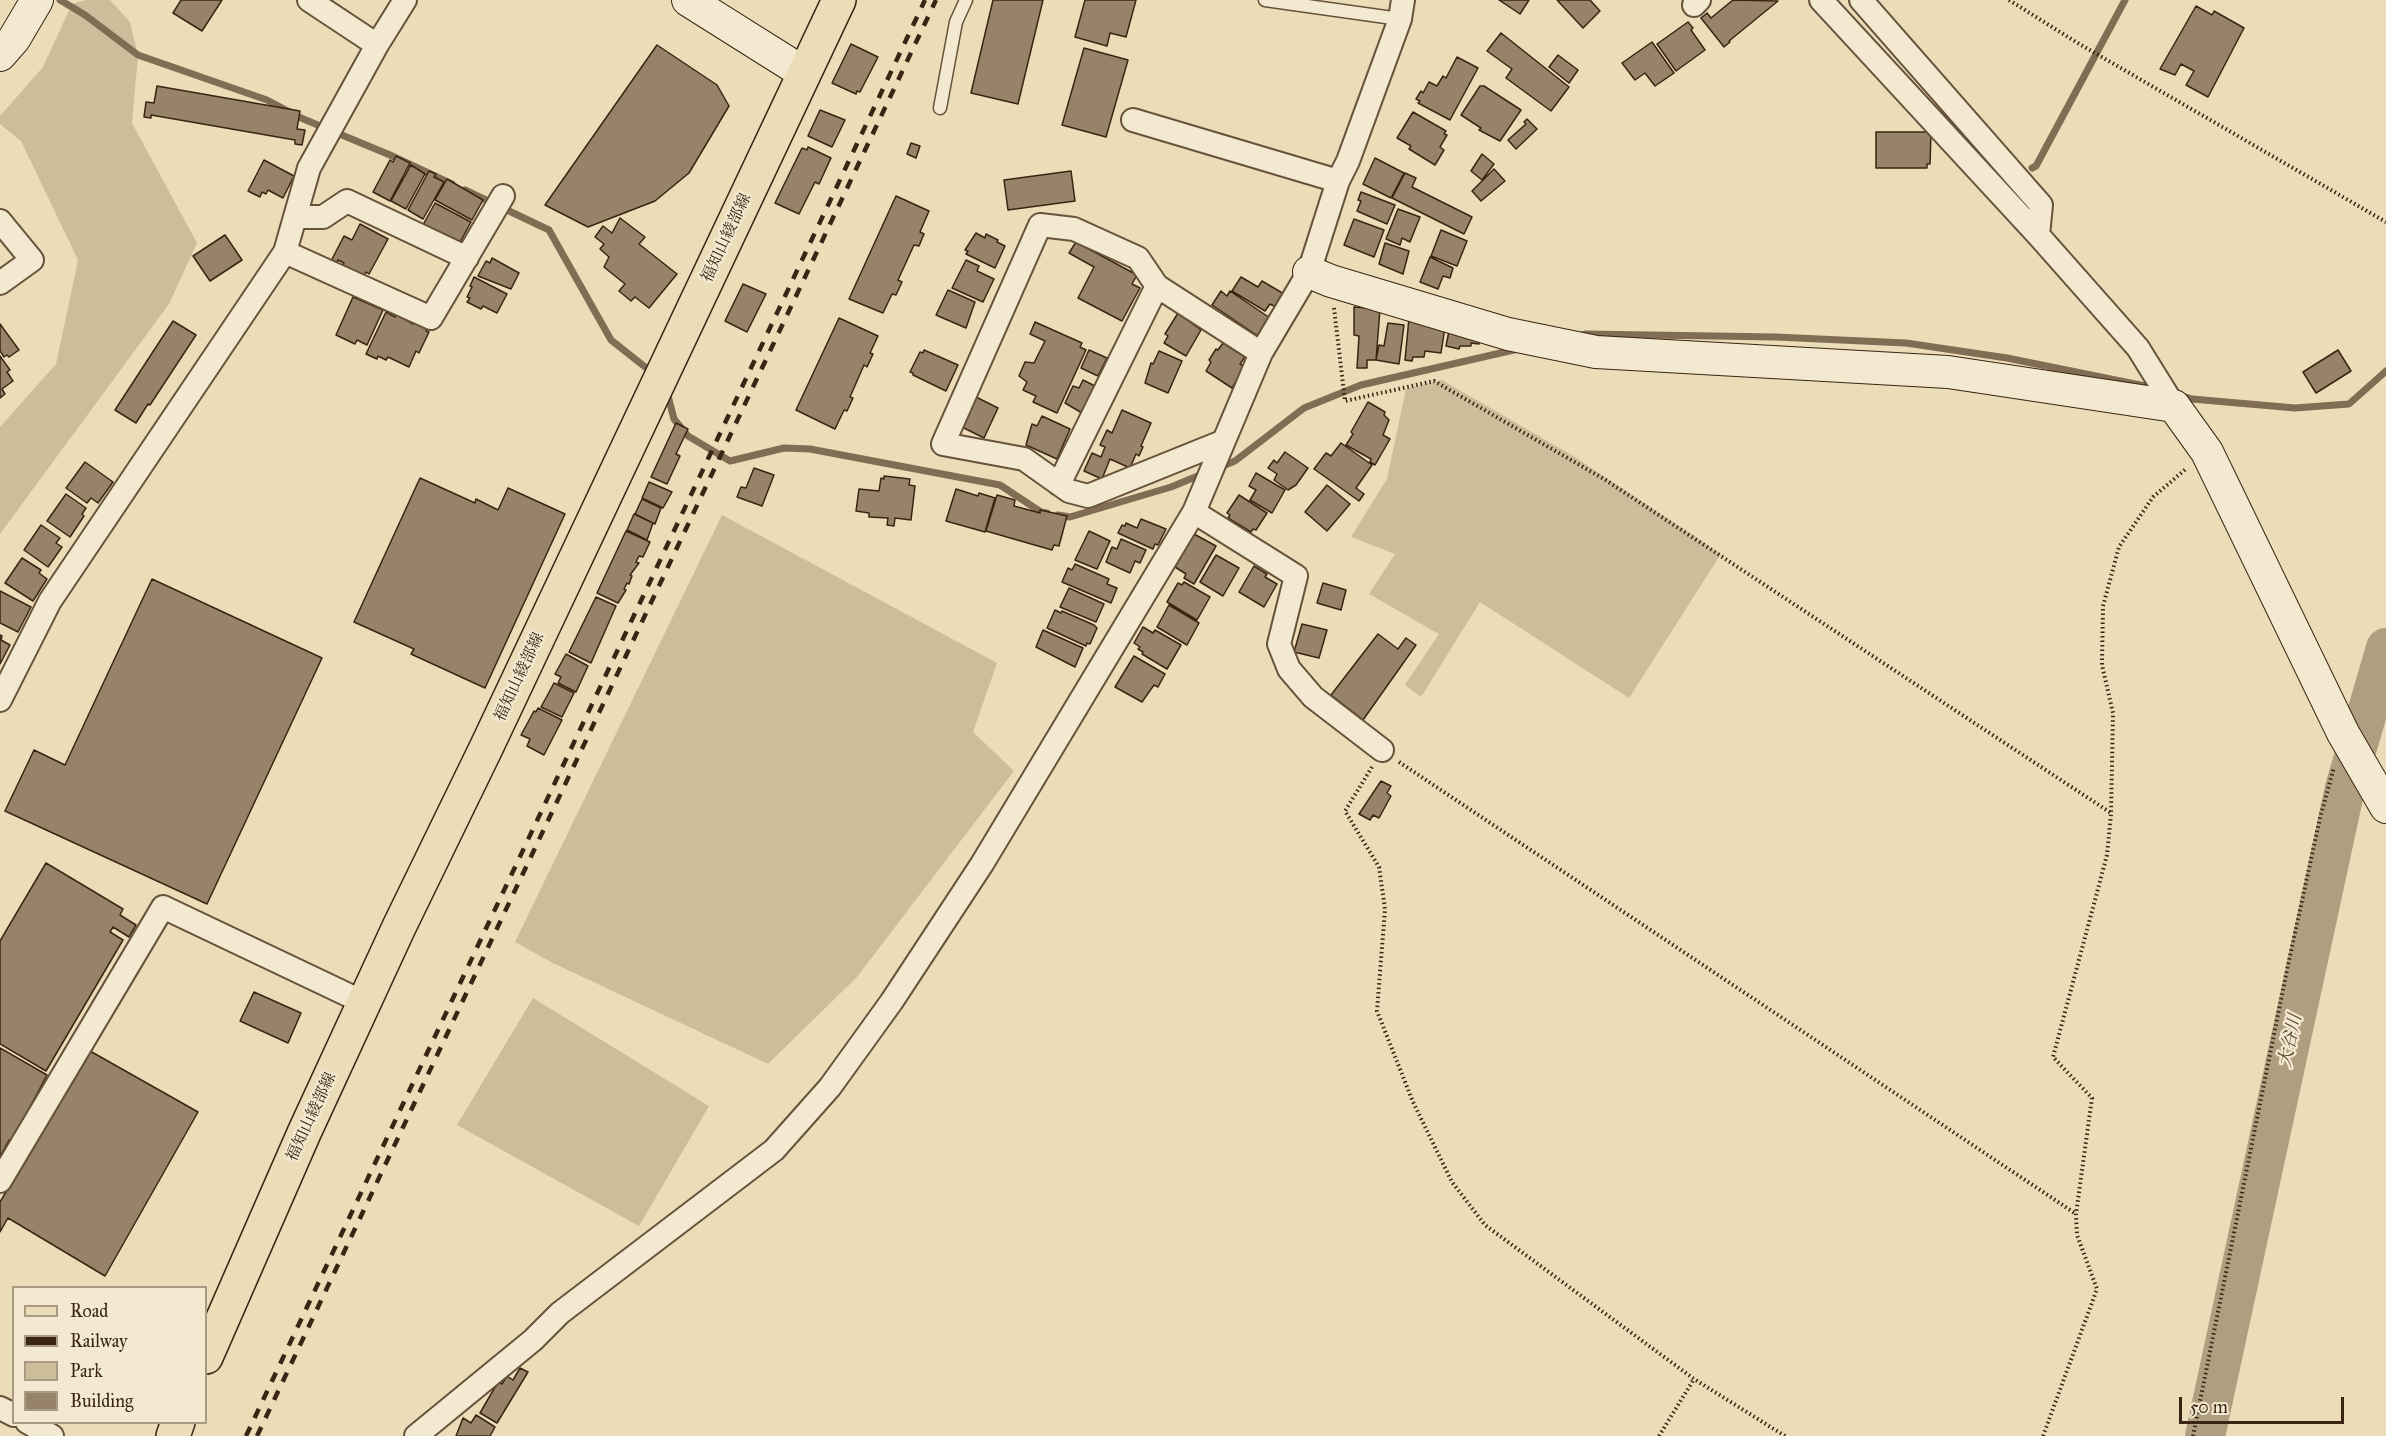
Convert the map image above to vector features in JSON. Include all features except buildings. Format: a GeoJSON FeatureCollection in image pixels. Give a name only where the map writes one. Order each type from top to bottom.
{"type":"FeatureCollection","features":[{"type":"Feature","properties":{"kind":"main road","name":"福知山綾部線"},"geometry":{"type":"LineString","coordinates":[[207,1355],[304,1133],[839,0]]}},
{"type":"Feature","properties":{"kind":"street"},"geometry":{"type":"LineString","coordinates":[[0,55],[14,39],[37,0]]}},
{"type":"Feature","properties":{"kind":"street"},"geometry":{"type":"LineString","coordinates":[[309,0],[377,45]]}},
{"type":"Feature","properties":{"kind":"street"},"geometry":{"type":"LineString","coordinates":[[0,700],[50,601],[285,252],[309,168],[377,45],[405,0]]}},
{"type":"Feature","properties":{"kind":"street"},"geometry":{"type":"LineString","coordinates":[[688,0],[804,73]]}},
{"type":"Feature","properties":{"kind":"street"},"geometry":{"type":"LineString","coordinates":[[1821,0],[2038,235],[2138,348],[2174,406],[2207,452],[2343,733],[2386,807]]}},
{"type":"Feature","properties":{"kind":"street"},"geometry":{"type":"LineString","coordinates":[[1861,0],[2041,205],[2038,235]]}},
{"type":"Feature","properties":{"kind":"street"},"geometry":{"type":"LineString","coordinates":[[416,1436],[532,1340],[560,1313],[774,1150],[830,1087],[892,1001],[982,864],[1196,504],[1261,353],[1320,276],[1338,181],[1348,161],[1401,10]]}},
{"type":"Feature","properties":{"kind":"street"},"geometry":{"type":"LineString","coordinates":[[1133,120],[1338,181]]}},
{"type":"Feature","properties":{"kind":"street"},"geometry":{"type":"LineString","coordinates":[[285,252],[432,318],[503,196]]}},
{"type":"Feature","properties":{"kind":"street"},"geometry":{"type":"LineString","coordinates":[[295,217],[322,217],[347,201],[466,258]]}},
{"type":"Feature","properties":{"kind":"street"},"geometry":{"type":"LineString","coordinates":[[0,221],[32,260],[0,283]]}},
{"type":"Feature","properties":{"kind":"street"},"geometry":{"type":"LineString","coordinates":[[1219,449],[1088,496],[1069,491],[1024,459],[944,444],[1040,225],[1074,229],[1138,258],[1157,285],[1261,353]]}},
{"type":"Feature","properties":{"kind":"street"},"geometry":{"type":"LineString","coordinates":[[1320,276],[1508,334],[1596,352],[1948,372],[2174,406]]}},
{"type":"Feature","properties":{"kind":"street"},"geometry":{"type":"LineString","coordinates":[[1059,484],[1157,285]]}},
{"type":"Feature","properties":{"kind":"street"},"geometry":{"type":"LineString","coordinates":[[1196,504],[1296,576],[1279,645],[1289,669],[1313,697],[1382,750]]}},
{"type":"Feature","properties":{"kind":"street"},"geometry":{"type":"LineString","coordinates":[[0,1181],[163,907],[365,1003]]}},
{"type":"Feature","properties":{"kind":"street"},"geometry":{"type":"LineString","coordinates":[[31,1424],[52,1436]]}},
{"type":"Feature","properties":{"kind":"lane"},"geometry":{"type":"LineString","coordinates":[[940,108],[956,21],[966,0]]}},
{"type":"Feature","properties":{"kind":"lane"},"geometry":{"type":"LineString","coordinates":[[1265,0],[1401,10]]}},
{"type":"Feature","properties":{"kind":"path"},"geometry":{"type":"LineString","coordinates":[[2009,0],[2076,42],[2386,222]]}},
{"type":"Feature","properties":{"kind":"path"},"geometry":{"type":"LineString","coordinates":[[1320,276],[1345,401],[1434,381],[1604,479],[2111,814]]}},
{"type":"Feature","properties":{"kind":"path"},"geometry":{"type":"LineString","coordinates":[[2043,1436],[2097,1289],[2078,1234],[2076,1214],[2091,1098],[2053,1057],[2107,855],[2111,814],[2113,712],[2102,665],[2103,606],[2119,547],[2153,497],[2207,452]]}},
{"type":"Feature","properties":{"kind":"path"},"geometry":{"type":"LineString","coordinates":[[2193,1436],[2288,964],[2320,818],[2343,733]]}},
{"type":"Feature","properties":{"kind":"path"},"geometry":{"type":"LineString","coordinates":[[1785,1436],[1694,1379],[1485,1225],[1452,1182],[1413,1102],[1377,1011],[1385,909],[1379,867],[1345,811],[1382,750],[2076,1214]]}},
{"type":"Feature","properties":{"kind":"path"},"geometry":{"type":"LineString","coordinates":[[1659,1436],[1694,1379]]}},
{"type":"Feature","properties":{"kind":"green space"},"geometry":{"type":"Polygon","coordinates":[[[86,0],[110,0],[130,22],[138,56],[132,123],[197,243],[169,304],[0,534],[0,427],[56,364],[78,260],[21,141],[0,124],[0,116],[43,67],[72,4],[86,0]]]}},
{"type":"Feature","properties":{"kind":"green space"},"geometry":{"type":"Polygon","coordinates":[[[1442,380],[1575,457],[1721,554],[1629,698],[1480,602],[1421,697],[1405,685],[1439,634],[1369,594],[1395,554],[1351,537],[1387,479],[1406,389],[1442,380]]]}},
{"type":"Feature","properties":{"kind":"green space"},"geometry":{"type":"Polygon","coordinates":[[[722,515],[997,663],[973,732],[1014,771],[857,977],[768,1064],[553,963],[515,942],[722,515]]]}},
{"type":"Feature","properties":{"kind":"green space"},"geometry":{"type":"Polygon","coordinates":[[[533,998],[709,1106],[639,1226],[457,1125],[533,998]]]}},
{"type":"Feature","properties":{"kind":"waterway"},"geometry":{"type":"LineString","coordinates":[[60,0],[85,15],[138,55],[267,100],[301,118],[452,184]]}},
{"type":"Feature","properties":{"kind":"waterway"},"geometry":{"type":"LineString","coordinates":[[2032,168],[2036,166],[2125,0]]}},
{"type":"Feature","properties":{"kind":"waterway"},"geometry":{"type":"LineString","coordinates":[[465,190],[549,230],[611,340],[654,374]]}},
{"type":"Feature","properties":{"kind":"waterway"},"geometry":{"type":"LineString","coordinates":[[1578,336],[1586,334],[1776,337],[1906,343],[2007,358],[2145,386]]}},
{"type":"Feature","properties":{"kind":"waterway"},"geometry":{"type":"LineString","coordinates":[[1218,468],[1235,461],[1304,408],[1361,385],[1518,349]]}},
{"type":"Feature","properties":{"kind":"waterway"},"geometry":{"type":"LineString","coordinates":[[2179,395],[2192,399],[2295,408],[2349,404],[2386,371]]}},
{"type":"Feature","properties":{"kind":"waterway"},"geometry":{"type":"LineString","coordinates":[[667,392],[674,419],[688,436],[730,461],[784,448],[810,449],[1000,485],[1041,512],[1047,513]]}},
{"type":"Feature","properties":{"kind":"waterway"},"geometry":{"type":"LineString","coordinates":[[1058,515],[1070,517],[1171,487],[1205,473]]}},
{"type":"Feature","properties":{"kind":"waterway","name":"大谷川"},"geometry":{"type":"LineString","coordinates":[[2205,1436],[2345,788],[2386,648]]}},
{"type":"Feature","properties":{"kind":"railway"},"geometry":{"type":"LineString","coordinates":[[246,1436],[925,0]]}},
{"type":"Feature","properties":{"kind":"railway"},"geometry":{"type":"LineString","coordinates":[[257,1436],[936,0]]}}]}
